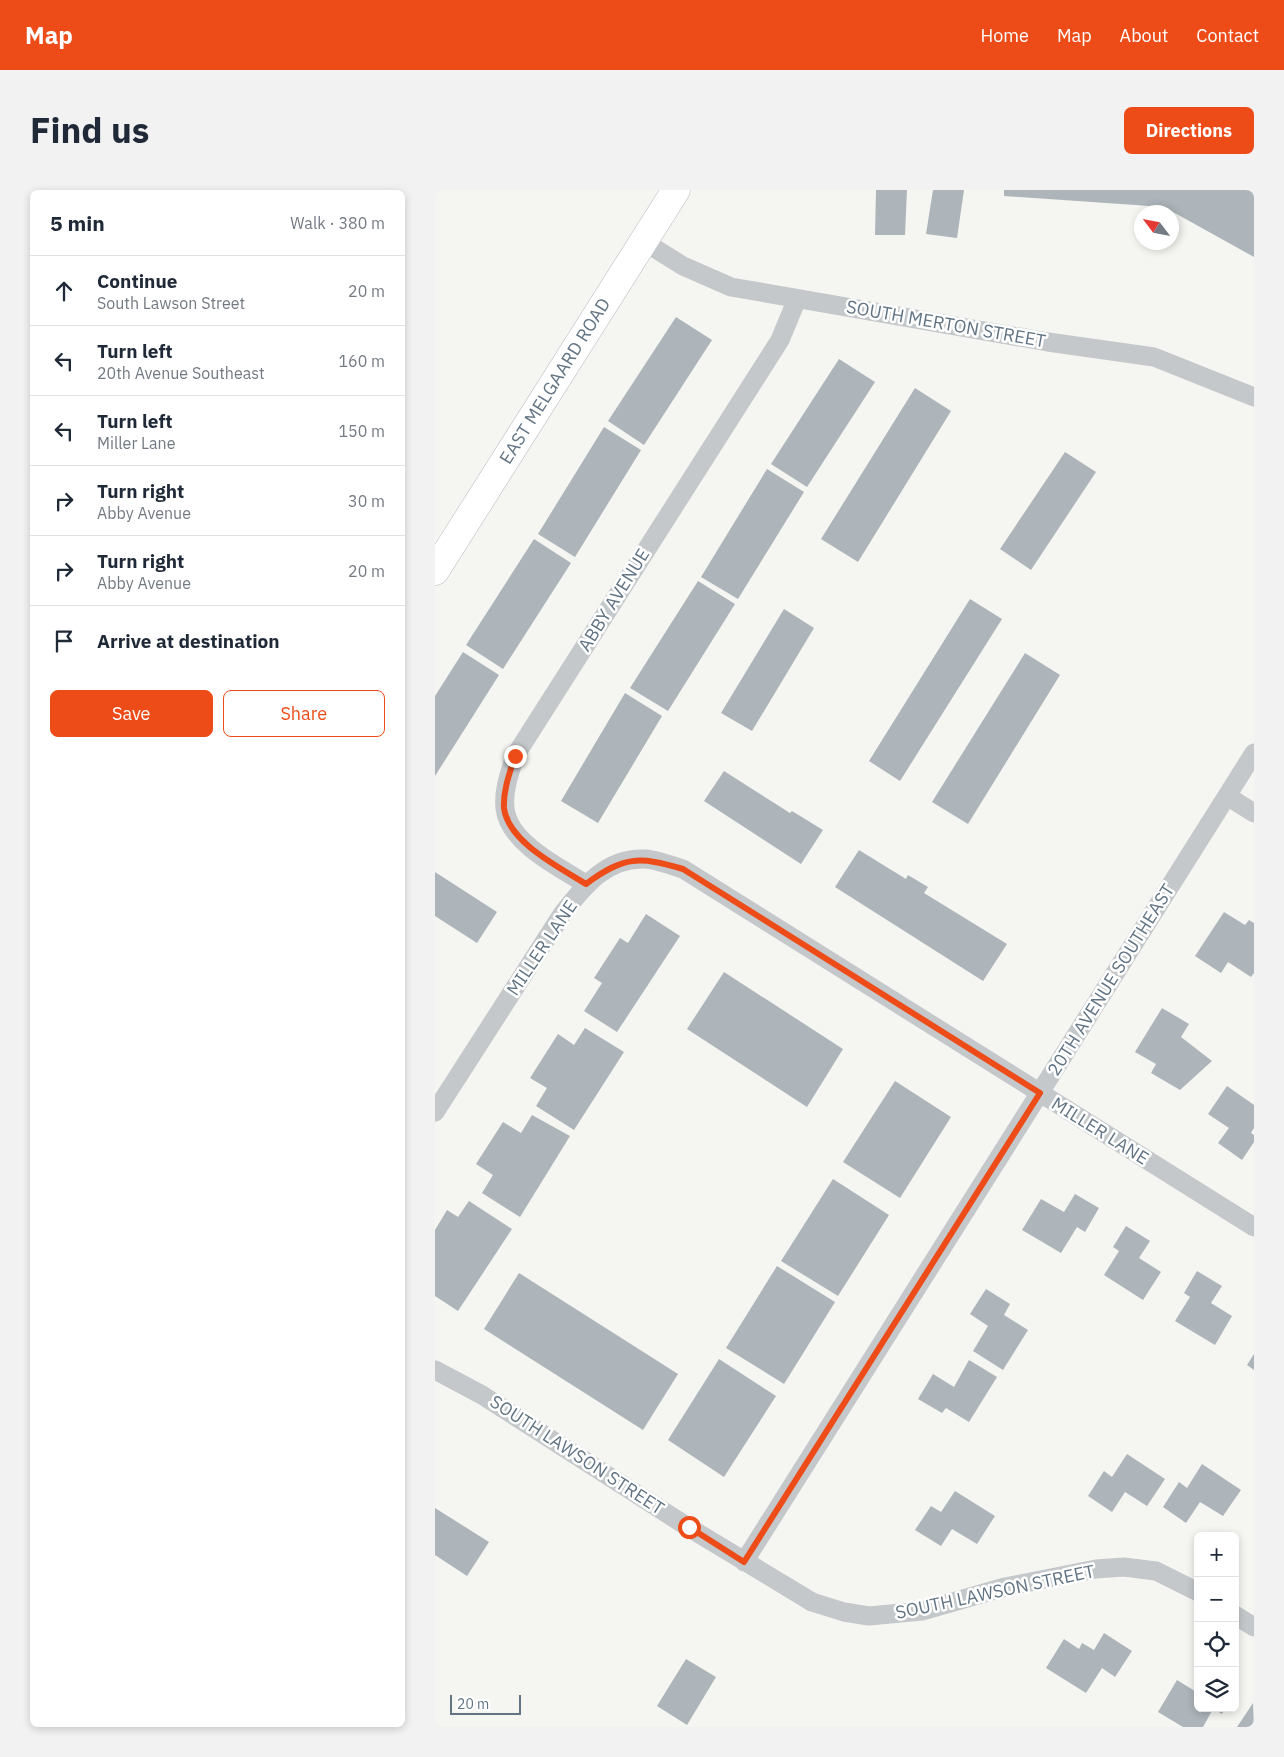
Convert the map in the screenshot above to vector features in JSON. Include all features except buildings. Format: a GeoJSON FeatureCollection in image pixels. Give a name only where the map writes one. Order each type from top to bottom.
{"type":"FeatureCollection","features":[{"type":"Feature","properties":{"kind":"main road","name":"EAST MELGAARD ROAD"},"geometry":{"type":"LineString","coordinates":[[435,571],[675,190]]}},
{"type":"Feature","properties":{"kind":"street","name":"SOUTH MERTON STREET"},"geometry":{"type":"LineString","coordinates":[[643,241],[683,266],[731,287],[1048,342],[1154,357],[1254,397]]}},
{"type":"Feature","properties":{"kind":"street","name":"ABBY AVENUE"},"geometry":{"type":"LineString","coordinates":[[586,884],[551,862],[518,837],[507,822],[504,806],[506,783],[515,756],[780,340],[797,299]]}},
{"type":"Feature","properties":{"kind":"street","name":"20TH AVENUE SOUTHEAST"},"geometry":{"type":"LineString","coordinates":[[744,1562],[1254,754]]}},
{"type":"Feature","properties":{"kind":"street"},"geometry":{"type":"LineString","coordinates":[[1227,796],[1254,813]]}},
{"type":"Feature","properties":{"kind":"street","name":"MILLER LANE"},"geometry":{"type":"LineString","coordinates":[[435,1112],[563,912],[586,884],[608,868],[644,859],[683,869],[1254,1226]]}},
{"type":"Feature","properties":{"kind":"street","name":"SOUTH LAWSON STREET"},"geometry":{"type":"LineString","coordinates":[[435,1370],[482,1395],[744,1562],[812,1602],[843,1612],[869,1616],[922,1611],[1005,1587],[1096,1569],[1124,1567],[1156,1571],[1194,1590]]}},
{"type":"Feature","properties":{"kind":"street"},"geometry":{"type":"LineString","coordinates":[[1239,1618],[1254,1627]]}},
{"type":"Feature","properties":{"kind":"route"},"geometry":{"type":"LineString","coordinates":[[515,756],[506,783],[504,806],[507,822],[518,837],[551,862],[586,884],[608,868],[624,862],[644,859],[683,869],[1040,1093],[744,1562],[689,1527]]}}]}
